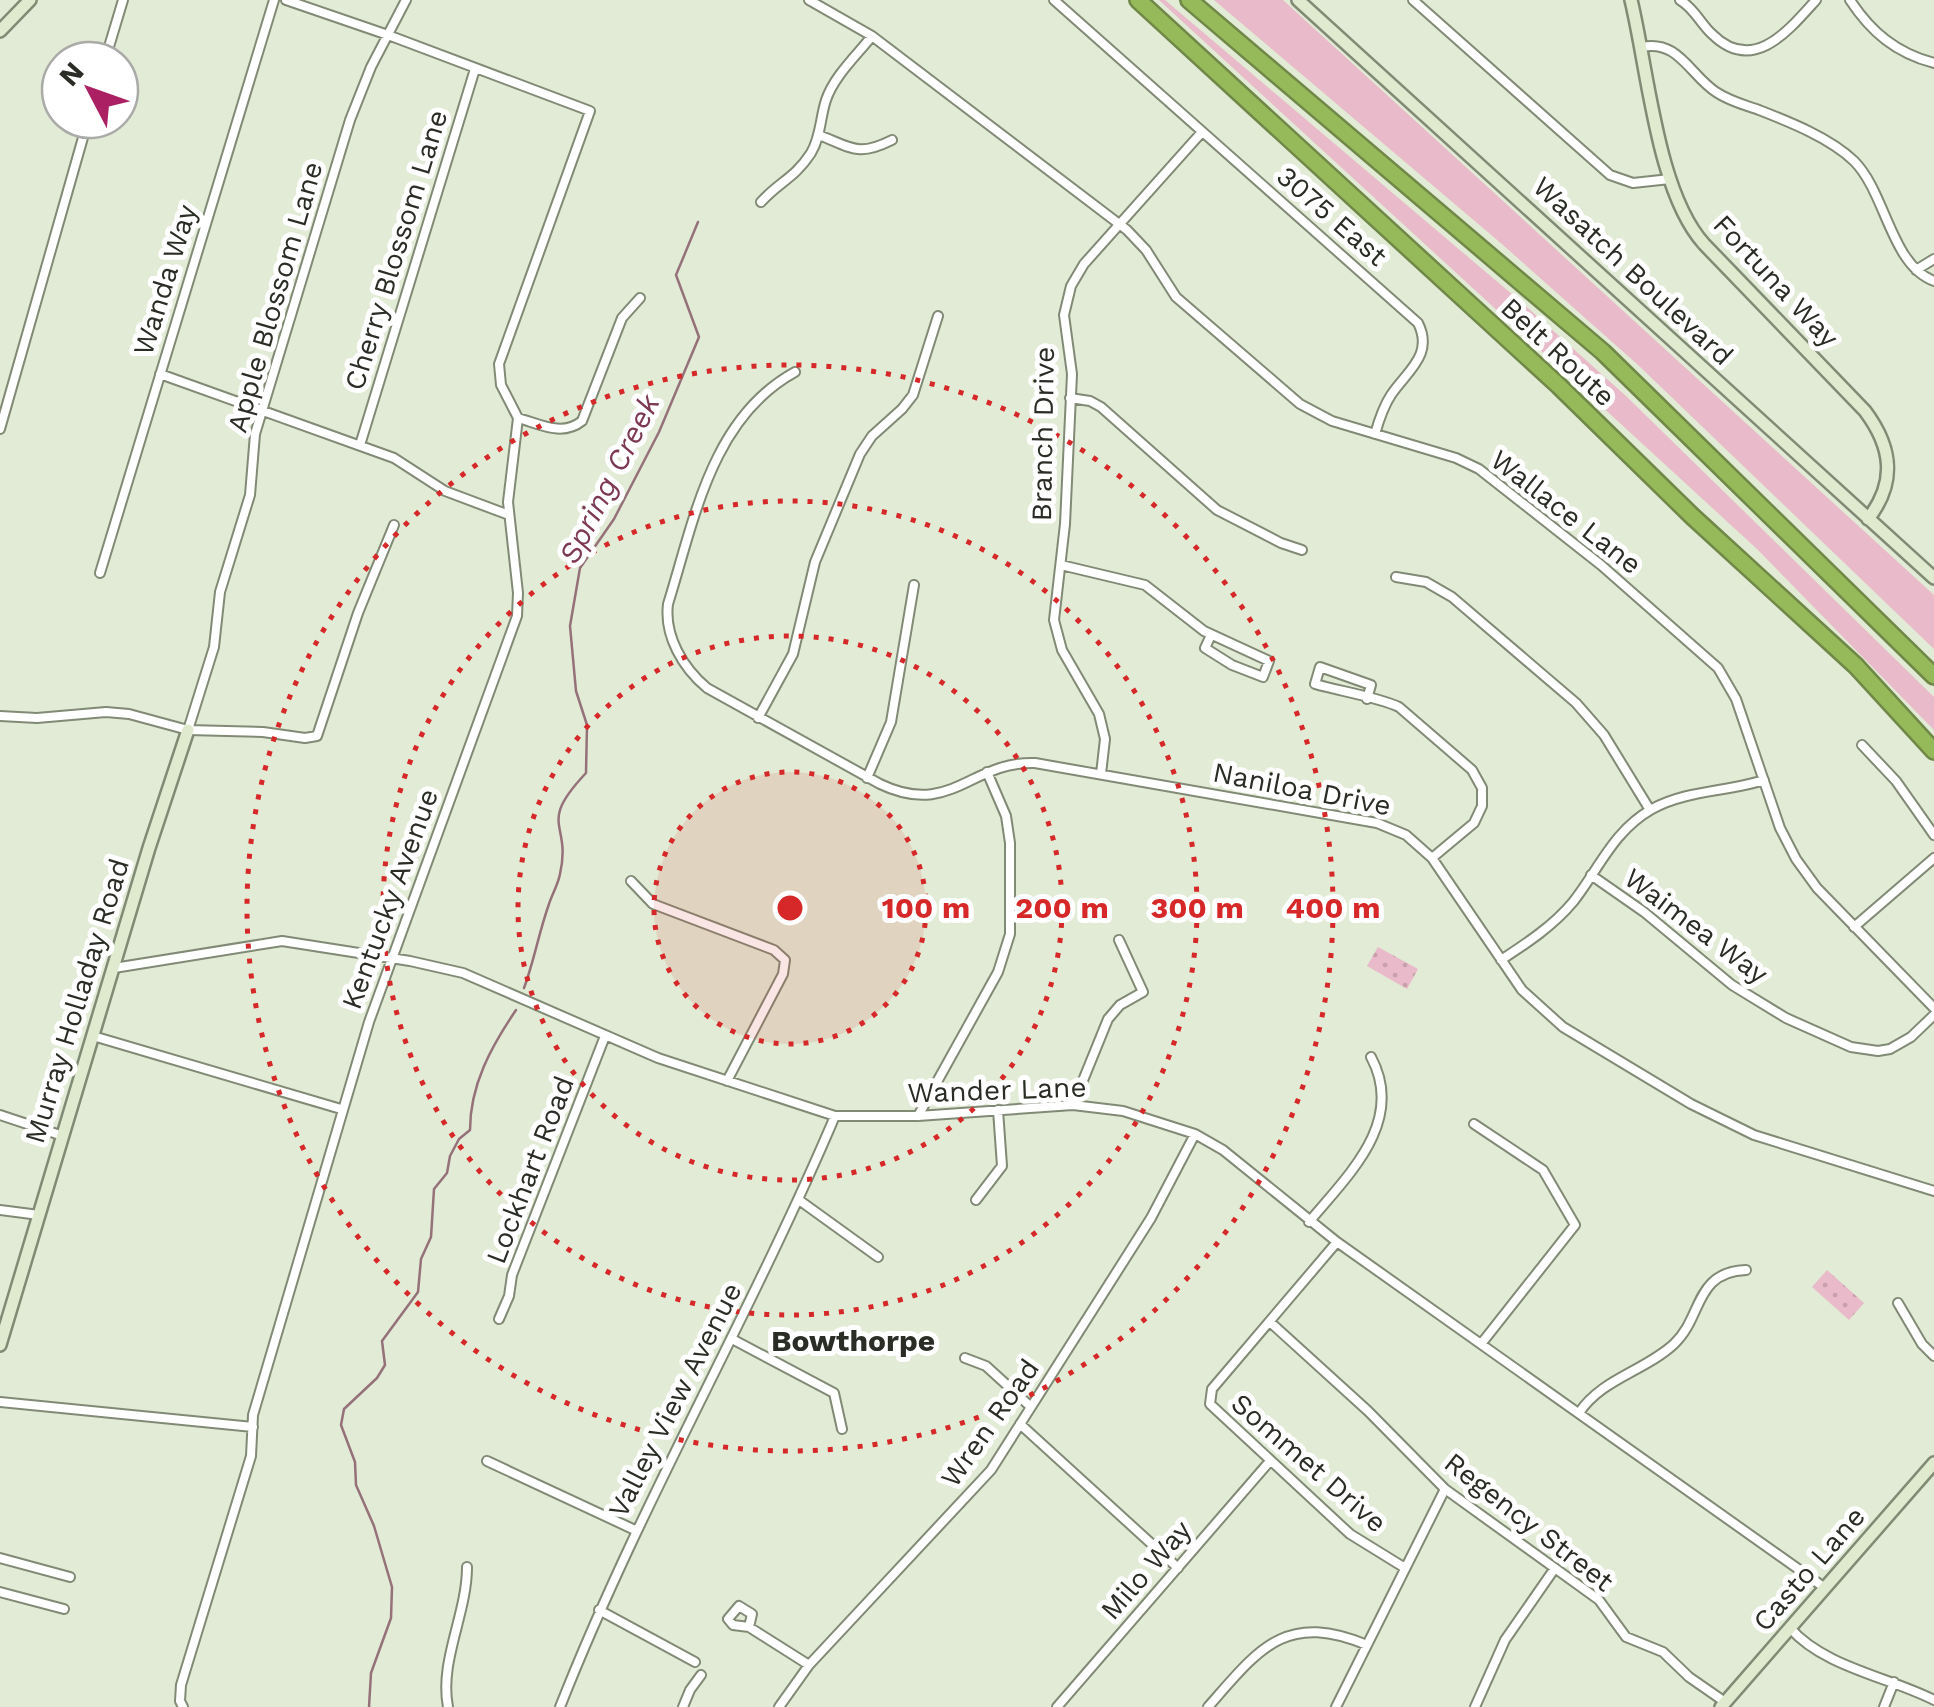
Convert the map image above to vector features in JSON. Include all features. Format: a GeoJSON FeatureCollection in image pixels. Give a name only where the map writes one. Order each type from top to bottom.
{"type":"FeatureCollection","features":[{"type":"Feature","properties":{"kind":"highway","name":"Belt Route"},"geometry":{"type":"LineString","coordinates":[[1138,0],[1559,386],[1692,516],[1856,666],[1934,751]]}},
{"type":"Feature","properties":{"kind":"highway","name":"Belt Route"},"geometry":{"type":"LineString","coordinates":[[1189,0],[1603,352],[1934,676]]}},
{"type":"Feature","properties":{"kind":"street"},"geometry":{"type":"LineString","coordinates":[[0,31],[30,0]]}},
{"type":"Feature","properties":{"kind":"street"},"geometry":{"type":"LineString","coordinates":[[112,40],[123,0]]}},
{"type":"Feature","properties":{"kind":"street","name":"Wanda Way"},"geometry":{"type":"LineString","coordinates":[[100,573],[274,0]]}},
{"type":"Feature","properties":{"kind":"street"},"geometry":{"type":"LineString","coordinates":[[286,0],[475,68]]}},
{"type":"Feature","properties":{"kind":"street","name":"Apple Blossom Lane"},"geometry":{"type":"LineString","coordinates":[[188,730],[214,646],[220,592],[250,495],[252,448],[262,410],[350,120],[371,67],[406,0]]}},
{"type":"Feature","properties":{"kind":"street","name":"Wallace Lane"},"geometry":{"type":"LineString","coordinates":[[809,0],[872,36],[1120,224],[1144,247],[1176,296],[1300,404],[1332,421],[1456,458],[1478,469],[1601,565],[1705,656],[1732,691],[1780,828],[1796,860],[1934,1012]]}},
{"type":"Feature","properties":{"kind":"street","name":"3075 East"},"geometry":{"type":"LineString","coordinates":[[1054,0],[1410,313],[1421,328],[1424,341],[1419,360],[1387,400],[1375,434]]}},
{"type":"Feature","properties":{"kind":"street","name":"Wasatch Boulevard"},"geometry":{"type":"LineString","coordinates":[[1298,0],[1934,578]]}},
{"type":"Feature","properties":{"kind":"street"},"geometry":{"type":"LineString","coordinates":[[1413,0],[1610,175],[1633,184],[1670,179]]}},
{"type":"Feature","properties":{"kind":"street","name":"Fortuna Way"},"geometry":{"type":"LineString","coordinates":[[1631,0],[1670,179],[1682,214],[1698,238],[1874,424],[1886,455],[1888,477],[1883,499],[1868,519]]}},
{"type":"Feature","properties":{"kind":"street"},"geometry":{"type":"LineString","coordinates":[[1680,0],[1694,10],[1714,37],[1743,49],[1762,48],[1775,42],[1816,0]]}},
{"type":"Feature","properties":{"kind":"street"},"geometry":{"type":"LineString","coordinates":[[1850,0],[1881,38],[1934,63]]}},
{"type":"Feature","properties":{"kind":"street"},"geometry":{"type":"LineString","coordinates":[[761,202],[796,174],[820,135],[829,93],[872,36]]}},
{"type":"Feature","properties":{"kind":"street"},"geometry":{"type":"LineString","coordinates":[[1642,47],[1669,48],[1718,94],[1779,118],[1844,152],[1867,176],[1905,256],[1916,270],[1934,282]]}},
{"type":"Feature","properties":{"kind":"street","name":"Kentucky Avenue"},"geometry":{"type":"LineString","coordinates":[[183,1707],[181,1685],[251,1456],[253,1416],[341,1109],[517,616],[509,514],[518,418],[501,385],[499,364],[590,112],[475,68]]}},
{"type":"Feature","properties":{"kind":"street","name":"Cherry Blossom Lane"},"geometry":{"type":"LineString","coordinates":[[360,445],[475,68]]}},
{"type":"Feature","properties":{"kind":"street","name":"Branch Drive"},"geometry":{"type":"LineString","coordinates":[[1101,774],[1105,739],[1099,714],[1062,650],[1055,628],[1070,398],[1071,356],[1064,315],[1069,293],[1084,264],[1202,132]]}},
{"type":"Feature","properties":{"kind":"street"},"geometry":{"type":"LineString","coordinates":[[820,135],[857,150],[875,148],[892,140]]}},
{"type":"Feature","properties":{"kind":"street"},"geometry":{"type":"LineString","coordinates":[[0,429],[82,140]]}},
{"type":"Feature","properties":{"kind":"street"},"geometry":{"type":"LineString","coordinates":[[1916,270],[1934,259]]}},
{"type":"Feature","properties":{"kind":"street"},"geometry":{"type":"LineString","coordinates":[[518,418],[567,430],[582,420],[622,318],[640,298]]}},
{"type":"Feature","properties":{"kind":"street"},"geometry":{"type":"LineString","coordinates":[[758,718],[796,648],[814,562],[860,454],[872,436],[913,395],[938,316]]}},
{"type":"Feature","properties":{"kind":"street","name":"Naniloa Drive"},"geometry":{"type":"LineString","coordinates":[[794,372],[774,385],[745,416],[713,462],[668,604],[668,620],[679,654],[694,676],[715,693],[898,792],[929,796],[956,789],[1014,763],[1035,763],[1382,825],[1415,841],[1432,858],[1522,990],[1554,1020],[1690,1104],[1772,1142],[1934,1191]]}},
{"type":"Feature","properties":{"kind":"street"},"geometry":{"type":"LineString","coordinates":[[160,374],[405,463],[456,496],[509,514]]}},
{"type":"Feature","properties":{"kind":"street"},"geometry":{"type":"LineString","coordinates":[[1070,398],[1101,407],[1224,514],[1302,550]]}},
{"type":"Feature","properties":{"kind":"street"},"geometry":{"type":"LineString","coordinates":[[0,716],[118,713],[188,730],[317,736],[358,613],[394,524]]}},
{"type":"Feature","properties":{"kind":"street"},"geometry":{"type":"LineString","coordinates":[[1061,565],[1145,585],[1208,633],[1268,660],[1262,677],[1232,666],[1204,648],[1208,633]]}},
{"type":"Feature","properties":{"kind":"street"},"geometry":{"type":"LineString","coordinates":[[1396,578],[1420,580],[1452,596],[1576,704],[1604,735],[1650,810]]}},
{"type":"Feature","properties":{"kind":"street"},"geometry":{"type":"LineString","coordinates":[[868,778],[891,722],[914,586]]}},
{"type":"Feature","properties":{"kind":"street"},"geometry":{"type":"LineString","coordinates":[[1368,699],[1370,685],[1320,668],[1315,684],[1368,699],[1388,702],[1404,711],[1472,770],[1482,788],[1482,806],[1474,824],[1432,858]]}},
{"type":"Feature","properties":{"kind":"street","name":"Murray Holladay Road"},"geometry":{"type":"LineString","coordinates":[[0,1345],[188,730]]}},
{"type":"Feature","properties":{"kind":"street"},"geometry":{"type":"LineString","coordinates":[[1862,745],[1896,782],[1934,835]]}},
{"type":"Feature","properties":{"kind":"street"},"geometry":{"type":"LineString","coordinates":[[918,1116],[998,972],[1010,934],[1008,829],[988,772]]}},
{"type":"Feature","properties":{"kind":"street"},"geometry":{"type":"LineString","coordinates":[[1501,960],[1556,920],[1618,836],[1650,810],[1682,797],[1764,780]]}},
{"type":"Feature","properties":{"kind":"street"},"geometry":{"type":"LineString","coordinates":[[1854,926],[1934,858]]}},
{"type":"Feature","properties":{"kind":"street","name":"Waimea Way"},"geometry":{"type":"LineString","coordinates":[[1591,875],[1644,912],[1732,985],[1786,1018],[1851,1047],[1890,1049],[1911,1037],[1934,1012]]}},
{"type":"Feature","properties":{"kind":"street"},"geometry":{"type":"LineString","coordinates":[[631,881],[653,904],[774,950],[785,960],[783,974],[727,1081]]}},
{"type":"Feature","properties":{"kind":"street","name":"Wander Lane"},"geometry":{"type":"LineString","coordinates":[[114,968],[282,940],[393,958],[487,982],[606,1036],[835,1116],[918,1116],[1074,1106],[1122,1111],[1196,1134],[1223,1150],[1309,1222],[1825,1588]]}},
{"type":"Feature","properties":{"kind":"street"},"geometry":{"type":"LineString","coordinates":[[1074,1106],[1108,1019],[1120,1004],[1142,992],[1119,940]]}},
{"type":"Feature","properties":{"kind":"street"},"geometry":{"type":"LineString","coordinates":[[93,1036],[341,1109]]}},
{"type":"Feature","properties":{"kind":"street","name":"Lockhart Road"},"geometry":{"type":"LineString","coordinates":[[498,1319],[606,1036]]}},
{"type":"Feature","properties":{"kind":"street"},"geometry":{"type":"LineString","coordinates":[[1309,1222],[1374,1139],[1382,1093],[1380,1075],[1370,1056]]}},
{"type":"Feature","properties":{"kind":"street"},"geometry":{"type":"LineString","coordinates":[[976,1200],[1002,1166],[998,1110]]}},
{"type":"Feature","properties":{"kind":"street"},"geometry":{"type":"LineString","coordinates":[[0,1115],[63,1136]]}},
{"type":"Feature","properties":{"kind":"street","name":"Valley View Avenue"},"geometry":{"type":"LineString","coordinates":[[560,1707],[636,1530],[799,1200],[835,1116]]}},
{"type":"Feature","properties":{"kind":"street"},"geometry":{"type":"LineString","coordinates":[[1474,1124],[1538,1166],[1576,1225],[1481,1344]]}},
{"type":"Feature","properties":{"kind":"street","name":"Wren Road"},"geometry":{"type":"LineString","coordinates":[[779,1707],[809,1665],[976,1490],[1151,1218],[1196,1134]]}},
{"type":"Feature","properties":{"kind":"street"},"geometry":{"type":"LineString","coordinates":[[799,1200],[878,1257]]}},
{"type":"Feature","properties":{"kind":"street"},"geometry":{"type":"LineString","coordinates":[[0,1210],[39,1215]]}},
{"type":"Feature","properties":{"kind":"street","name":"Sommet Drive"},"geometry":{"type":"LineString","coordinates":[[1337,1242],[1212,1389],[1209,1400],[1214,1412],[1350,1534],[1405,1568]]}},
{"type":"Feature","properties":{"kind":"street"},"geometry":{"type":"LineString","coordinates":[[1579,1413],[1594,1394],[1674,1344],[1715,1279],[1728,1271],[1746,1270]]}},
{"type":"Feature","properties":{"kind":"street"},"geometry":{"type":"LineString","coordinates":[[1898,1302],[1922,1344],[1934,1356]]}},
{"type":"Feature","properties":{"kind":"street","name":"Regency Street"},"geometry":{"type":"LineString","coordinates":[[1270,1322],[1445,1489],[1599,1600],[1623,1635],[1663,1652],[1723,1705]]}},
{"type":"Feature","properties":{"kind":"street"},"geometry":{"type":"LineString","coordinates":[[732,1338],[834,1393],[842,1429]]}},
{"type":"Feature","properties":{"kind":"street"},"geometry":{"type":"LineString","coordinates":[[965,1358],[986,1366],[1031,1407]]}},
{"type":"Feature","properties":{"kind":"street"},"geometry":{"type":"LineString","coordinates":[[0,1402],[253,1427]]}},
{"type":"Feature","properties":{"kind":"street"},"geometry":{"type":"LineString","coordinates":[[1020,1424],[1178,1568]]}},
{"type":"Feature","properties":{"kind":"street"},"geometry":{"type":"LineString","coordinates":[[487,1461],[636,1530]]}},
{"type":"Feature","properties":{"kind":"street","name":"Milo Way"},"geometry":{"type":"LineString","coordinates":[[1057,1707],[1270,1462]]}},
{"type":"Feature","properties":{"kind":"street","name":"Casto Lane"},"geometry":{"type":"LineString","coordinates":[[1723,1705],[1932,1468]]}},
{"type":"Feature","properties":{"kind":"street"},"geometry":{"type":"LineString","coordinates":[[1336,1707],[1445,1489]]}},
{"type":"Feature","properties":{"kind":"street"},"geometry":{"type":"LineString","coordinates":[[0,1558],[70,1577]]}},
{"type":"Feature","properties":{"kind":"street"},"geometry":{"type":"LineString","coordinates":[[448,1707],[445,1680],[467,1596],[468,1567]]}},
{"type":"Feature","properties":{"kind":"street"},"geometry":{"type":"LineString","coordinates":[[1475,1707],[1505,1640],[1554,1568]]}},
{"type":"Feature","properties":{"kind":"street"},"geometry":{"type":"LineString","coordinates":[[0,1592],[64,1610]]}},
{"type":"Feature","properties":{"kind":"street"},"geometry":{"type":"LineString","coordinates":[[599,1610],[695,1662]]}},
{"type":"Feature","properties":{"kind":"street"},"geometry":{"type":"LineString","coordinates":[[750,1627],[809,1665]]}},
{"type":"Feature","properties":{"kind":"street"},"geometry":{"type":"LineString","coordinates":[[1790,1628],[1821,1652],[1934,1700]]}},
{"type":"Feature","properties":{"kind":"street"},"geometry":{"type":"LineString","coordinates":[[1208,1707],[1253,1656],[1280,1638],[1318,1631],[1366,1645]]}},
{"type":"Feature","properties":{"kind":"street"},"geometry":{"type":"LineString","coordinates":[[683,1707],[701,1675]]}},
{"type":"Feature","properties":{"kind":"street"},"geometry":{"type":"LineString","coordinates":[[1884,1707],[1894,1682]]}},
{"type":"Feature","properties":{"kind":"shaded area"},"geometry":{"type":"Polygon","coordinates":[[[1159,0],[1165,0],[1520,301],[1626,396],[1934,697],[1934,730],[1757,549],[1159,0]]]}},
{"type":"Feature","properties":{"kind":"shaded area"},"geometry":{"type":"Polygon","coordinates":[[[1214,0],[1283,0],[1934,595],[1934,649],[1637,364],[1214,0]]]}},
{"type":"Feature","properties":{"kind":"shaded area"},"geometry":{"type":"Polygon","coordinates":[[[1378,947],[1418,969],[1407,989],[1367,966],[1378,947]]]}},
{"type":"Feature","properties":{"kind":"shaded area"},"geometry":{"type":"Polygon","coordinates":[[[1827,1270],[1864,1303],[1849,1320],[1812,1287],[1827,1270]]]}},
{"type":"Feature","properties":{"kind":"waterway","name":"Spring Creek"},"geometry":{"type":"LineString","coordinates":[[524,988],[560,874],[563,857],[559,814],[571,790],[586,773],[587,725],[576,691],[570,626],[580,568],[614,519],[659,432],[699,337],[676,275],[698,222]]}},
{"type":"Feature","properties":{"kind":"waterway","name":"Spring Creek"},"geometry":{"type":"LineString","coordinates":[[369,1707],[371,1673],[391,1618],[392,1587],[374,1526],[356,1485],[355,1462],[341,1425],[344,1409],[377,1378],[385,1365],[382,1341],[418,1292],[421,1259],[431,1237],[434,1189],[447,1173],[459,1139],[470,1130],[474,1097],[484,1067],[516,1010]]}},
{"type":"Feature","properties":{"kind":"district","name":"Bowthorpe"},"geometry":{"type":"Point","coordinates":[853,1340]}}]}
